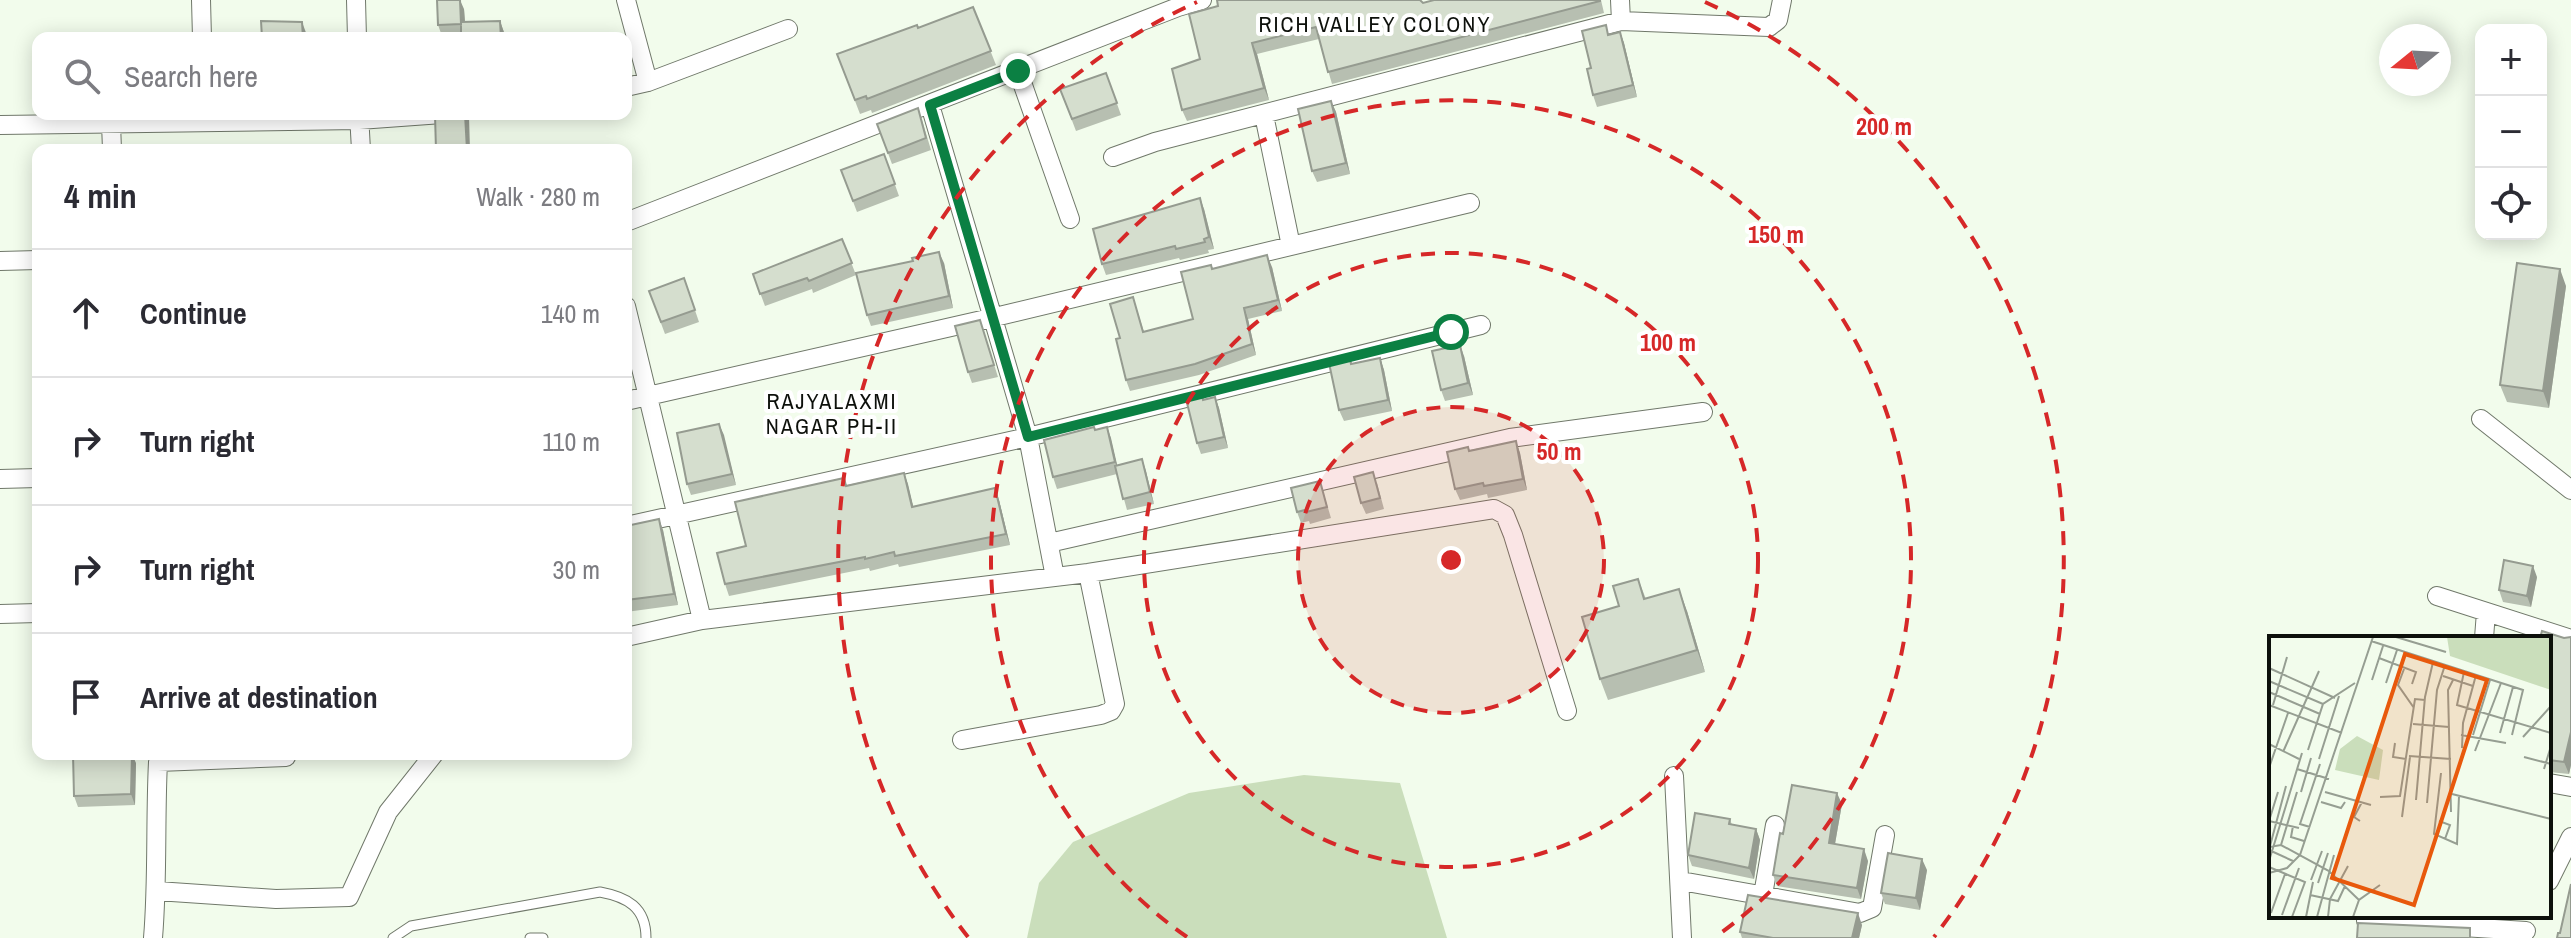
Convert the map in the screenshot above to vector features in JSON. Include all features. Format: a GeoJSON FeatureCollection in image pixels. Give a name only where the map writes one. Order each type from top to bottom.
{"type":"FeatureCollection","features":[{"type":"Feature","properties":{"kind":"street"},"geometry":{"type":"LineString","coordinates":[[201,0],[202,32]]}},
{"type":"Feature","properties":{"kind":"street"},"geometry":{"type":"LineString","coordinates":[[356,0],[357,32]]}},
{"type":"Feature","properties":{"kind":"street"},"geometry":{"type":"LineString","coordinates":[[626,0],[648,82]]}},
{"type":"Feature","properties":{"kind":"street"},"geometry":{"type":"LineString","coordinates":[[632,220],[1202,0]]}},
{"type":"Feature","properties":{"kind":"street"},"geometry":{"type":"LineString","coordinates":[[1620,0],[1621,21]]}},
{"type":"Feature","properties":{"kind":"street"},"geometry":{"type":"LineString","coordinates":[[1113,157],[1155,142],[1621,21],[1769,27],[1778,20],[1782,0]]}},
{"type":"Feature","properties":{"kind":"street"},"geometry":{"type":"LineString","coordinates":[[632,86],[788,29]]}},
{"type":"Feature","properties":{"kind":"street"},"geometry":{"type":"LineString","coordinates":[[1018,71],[1070,219]]}},
{"type":"Feature","properties":{"kind":"street"},"geometry":{"type":"LineString","coordinates":[[930,105],[1028,437],[1055,577]]}},
{"type":"Feature","properties":{"kind":"street"},"geometry":{"type":"LineString","coordinates":[[1264,115],[1291,246]]}},
{"type":"Feature","properties":{"kind":"street"},"geometry":{"type":"LineString","coordinates":[[0,125],[166,120]]}},
{"type":"Feature","properties":{"kind":"street"},"geometry":{"type":"LineString","coordinates":[[359,120],[361,144]]}},
{"type":"Feature","properties":{"kind":"street"},"geometry":{"type":"LineString","coordinates":[[111,123],[112,144]]}},
{"type":"Feature","properties":{"kind":"street"},"geometry":{"type":"LineString","coordinates":[[632,400],[995,317],[1470,203]]}},
{"type":"Feature","properties":{"kind":"street"},"geometry":{"type":"LineString","coordinates":[[0,261],[32,260]]}},
{"type":"Feature","properties":{"kind":"street"},"geometry":{"type":"LineString","coordinates":[[632,525],[1028,437],[1481,325]]}},
{"type":"Feature","properties":{"kind":"street"},"geometry":{"type":"LineString","coordinates":[[632,331],[702,620]]}},
{"type":"Feature","properties":{"kind":"street"},"geometry":{"type":"LineString","coordinates":[[1049,543],[1510,438],[1703,412]]}},
{"type":"Feature","properties":{"kind":"street"},"geometry":{"type":"LineString","coordinates":[[2481,419],[2571,490]]}},
{"type":"Feature","properties":{"kind":"street"},"geometry":{"type":"LineString","coordinates":[[0,479],[32,478]]}},
{"type":"Feature","properties":{"kind":"street"},"geometry":{"type":"LineString","coordinates":[[632,636],[702,620],[1088,573],[1494,509],[1505,515],[1513,535],[1567,711]]}},
{"type":"Feature","properties":{"kind":"street"},"geometry":{"type":"LineString","coordinates":[[962,740],[1111,711],[1115,704],[1088,573]]}},
{"type":"Feature","properties":{"kind":"street"},"geometry":{"type":"LineString","coordinates":[[2437,596],[2571,639]]}},
{"type":"Feature","properties":{"kind":"street"},"geometry":{"type":"LineString","coordinates":[[2484,636],[2486,612]]}},
{"type":"Feature","properties":{"kind":"street"},"geometry":{"type":"LineString","coordinates":[[0,614],[32,613]]}},
{"type":"Feature","properties":{"kind":"street"},"geometry":{"type":"LineString","coordinates":[[153,938],[157,891],[154,829],[158,760]]}},
{"type":"Feature","properties":{"kind":"street"},"geometry":{"type":"LineString","coordinates":[[157,891],[276,899],[349,897],[388,812],[429,760]]}},
{"type":"Feature","properties":{"kind":"street"},"geometry":{"type":"LineString","coordinates":[[1674,776],[1682,938]]}},
{"type":"Feature","properties":{"kind":"street"},"geometry":{"type":"LineString","coordinates":[[2551,783],[2571,787]]}},
{"type":"Feature","properties":{"kind":"street"},"geometry":{"type":"LineString","coordinates":[[1763,895],[1775,825]]}},
{"type":"Feature","properties":{"kind":"street"},"geometry":{"type":"LineString","coordinates":[[1681,881],[1860,913],[1872,908],[1885,835]]}},
{"type":"Feature","properties":{"kind":"street"},"geometry":{"type":"LineString","coordinates":[[2551,876],[2564,845]]}},
{"type":"Feature","properties":{"kind":"street"},"geometry":{"type":"LineString","coordinates":[[2366,921],[2528,928]]}},
{"type":"Feature","properties":{"kind":"lane"},"geometry":{"type":"LineString","coordinates":[[393,938],[411,926],[600,892],[623,897],[637,906],[646,926],[646,938]]}},
{"type":"Feature","properties":{"kind":"lane"},"geometry":{"type":"LineString","coordinates":[[530,938],[543,938]]}},
{"type":"Feature","properties":{"kind":"green space"},"geometry":{"type":"Polygon","coordinates":[[[1304,775],[1400,783],[1447,938],[1027,938],[1039,883],[1073,842],[1189,793],[1304,775]]]}},
{"type":"Feature","properties":{"kind":"building"},"geometry":{"type":"Polygon","coordinates":[[[437,0],[460,0],[461,24],[438,25],[437,0]]]}},
{"type":"Feature","properties":{"kind":"building"},"geometry":{"type":"Polygon","coordinates":[[[1217,0],[1420,0],[1423,3],[1434,0],[1600,1],[1328,72],[1316,27],[1252,43],[1264,88],[1182,110],[1172,69],[1200,59],[1189,14],[1218,6],[1217,0]]]}},
{"type":"Feature","properties":{"kind":"building"},"geometry":{"type":"Polygon","coordinates":[[[973,7],[991,51],[867,99],[866,96],[855,100],[837,54],[973,7]]]}},
{"type":"Feature","properties":{"kind":"building"},"geometry":{"type":"Polygon","coordinates":[[[261,21],[302,22],[303,32],[262,32],[261,21]]]}},
{"type":"Feature","properties":{"kind":"building"},"geometry":{"type":"Polygon","coordinates":[[[500,21],[501,32],[461,32],[461,22],[500,21]]]}},
{"type":"Feature","properties":{"kind":"building"},"geometry":{"type":"Polygon","coordinates":[[[1606,25],[1608,35],[1620,32],[1633,85],[1593,95],[1587,69],[1591,68],[1582,31],[1606,25]]]}},
{"type":"Feature","properties":{"kind":"building"},"geometry":{"type":"Polygon","coordinates":[[[1106,73],[1117,103],[1072,119],[1060,89],[1106,73]]]}},
{"type":"Feature","properties":{"kind":"building"},"geometry":{"type":"Polygon","coordinates":[[[1331,101],[1346,163],[1312,171],[1298,109],[1331,101]]]}},
{"type":"Feature","properties":{"kind":"building"},"geometry":{"type":"Polygon","coordinates":[[[918,108],[926,138],[888,153],[877,124],[918,108]]]}},
{"type":"Feature","properties":{"kind":"building"},"geometry":{"type":"Polygon","coordinates":[[[435,120],[465,120],[467,144],[436,144],[435,120]]]}},
{"type":"Feature","properties":{"kind":"building"},"geometry":{"type":"Polygon","coordinates":[[[884,154],[895,184],[853,201],[841,170],[884,154]]]}},
{"type":"Feature","properties":{"kind":"building"},"geometry":{"type":"Polygon","coordinates":[[[1200,198],[1209,237],[1204,239],[1205,242],[1102,264],[1093,229],[1200,198]]]}},
{"type":"Feature","properties":{"kind":"building"},"geometry":{"type":"Polygon","coordinates":[[[842,239],[852,263],[809,281],[807,278],[760,294],[753,274],[842,239]]]}},
{"type":"Feature","properties":{"kind":"building"},"geometry":{"type":"Polygon","coordinates":[[[939,252],[949,296],[867,315],[856,273],[939,252]]]}},
{"type":"Feature","properties":{"kind":"building"},"geometry":{"type":"Polygon","coordinates":[[[1267,255],[1278,300],[1244,308],[1252,344],[1195,364],[1126,380],[1116,339],[1120,338],[1110,304],[1133,297],[1143,332],[1193,319],[1181,272],[1211,265],[1212,269],[1267,255]]]}},
{"type":"Feature","properties":{"kind":"building"},"geometry":{"type":"Polygon","coordinates":[[[2517,263],[2560,269],[2543,391],[2500,385],[2517,263]]]}},
{"type":"Feature","properties":{"kind":"building"},"geometry":{"type":"Polygon","coordinates":[[[684,278],[695,310],[661,322],[649,291],[684,278]]]}},
{"type":"Feature","properties":{"kind":"building"},"geometry":{"type":"Polygon","coordinates":[[[980,320],[994,365],[968,372],[955,326],[980,320]]]}},
{"type":"Feature","properties":{"kind":"building"},"geometry":{"type":"Polygon","coordinates":[[[1460,345],[1468,383],[1441,390],[1432,351],[1460,345]]]}},
{"type":"Feature","properties":{"kind":"building"},"geometry":{"type":"Polygon","coordinates":[[[1380,358],[1388,400],[1339,410],[1329,363],[1350,359],[1351,364],[1380,358]]]}},
{"type":"Feature","properties":{"kind":"building"},"geometry":{"type":"Polygon","coordinates":[[[1202,396],[1203,400],[1215,397],[1224,437],[1197,443],[1186,399],[1202,396]]]}},
{"type":"Feature","properties":{"kind":"building"},"geometry":{"type":"Polygon","coordinates":[[[719,424],[732,474],[687,484],[677,433],[719,424]]]}},
{"type":"Feature","properties":{"kind":"building"},"geometry":{"type":"Polygon","coordinates":[[[1094,427],[1095,430],[1107,427],[1115,462],[1053,477],[1044,440],[1094,427]]]}},
{"type":"Feature","properties":{"kind":"building"},"geometry":{"type":"Polygon","coordinates":[[[1516,441],[1523,479],[1455,489],[1447,452],[1468,447],[1469,451],[1516,441]]]}},
{"type":"Feature","properties":{"kind":"building"},"geometry":{"type":"Polygon","coordinates":[[[1142,459],[1150,492],[1123,499],[1115,466],[1142,459]]]}},
{"type":"Feature","properties":{"kind":"building"},"geometry":{"type":"Polygon","coordinates":[[[1373,472],[1380,498],[1361,503],[1354,477],[1373,472]]]}},
{"type":"Feature","properties":{"kind":"building"},"geometry":{"type":"Polygon","coordinates":[[[904,473],[912,507],[995,488],[1006,534],[725,584],[717,553],[746,546],[735,502],[844,478],[846,486],[904,473]]]}},
{"type":"Feature","properties":{"kind":"building"},"geometry":{"type":"Polygon","coordinates":[[[1320,481],[1327,507],[1297,512],[1291,488],[1320,481]]]}},
{"type":"Feature","properties":{"kind":"building"},"geometry":{"type":"Polygon","coordinates":[[[659,519],[674,594],[632,599],[632,525],[659,519]]]}},
{"type":"Feature","properties":{"kind":"building"},"geometry":{"type":"Polygon","coordinates":[[[2504,560],[2533,566],[2527,596],[2499,590],[2504,560]]]}},
{"type":"Feature","properties":{"kind":"building"},"geometry":{"type":"Polygon","coordinates":[[[1638,579],[1644,599],[1679,589],[1697,650],[1600,679],[1582,617],[1619,606],[1613,586],[1638,579]]]}},
{"type":"Feature","properties":{"kind":"building"},"geometry":{"type":"Polygon","coordinates":[[[2542,631],[2571,637],[2571,732],[2564,762],[2551,760],[2551,636],[2541,636],[2542,631]]]}},
{"type":"Feature","properties":{"kind":"building"},"geometry":{"type":"Polygon","coordinates":[[[73,760],[132,760],[131,794],[74,796],[73,760]]]}},
{"type":"Feature","properties":{"kind":"building"},"geometry":{"type":"Polygon","coordinates":[[[1792,785],[1837,793],[1829,843],[1864,849],[1857,888],[1773,875],[1792,785]]]}},
{"type":"Feature","properties":{"kind":"building"},"geometry":{"type":"Polygon","coordinates":[[[1695,813],[1730,819],[1729,824],[1756,829],[1749,868],[1688,855],[1695,813]]]}},
{"type":"Feature","properties":{"kind":"building"},"geometry":{"type":"Polygon","coordinates":[[[1888,853],[1922,859],[1916,898],[1881,893],[1888,853]]]}},
{"type":"Feature","properties":{"kind":"building"},"geometry":{"type":"Polygon","coordinates":[[[2571,884],[2571,938],[2557,938],[2560,933],[2571,884]]]}},
{"type":"Feature","properties":{"kind":"building"},"geometry":{"type":"Polygon","coordinates":[[[1748,895],[1858,913],[1852,938],[1773,938],[1740,932],[1748,895]]]}},
{"type":"Feature","properties":{"kind":"building"},"geometry":{"type":"Polygon","coordinates":[[[2358,923],[2470,928],[2470,938],[2357,938],[2358,923]]]}},
{"type":"Feature","properties":{"kind":"district","name":"RICH VALLEY COLONY"},"geometry":{"type":"Point","coordinates":[1375,24]}},
{"type":"Feature","properties":{"kind":"district","name":"RAJYALAXMI NAGAR PH-II"},"geometry":{"type":"Point","coordinates":[832,414]}},
{"type":"Feature","properties":{"kind":"route"},"geometry":{"type":"LineString","coordinates":[[1018,71],[930,105],[1028,437],[1451,332]]}}]}
